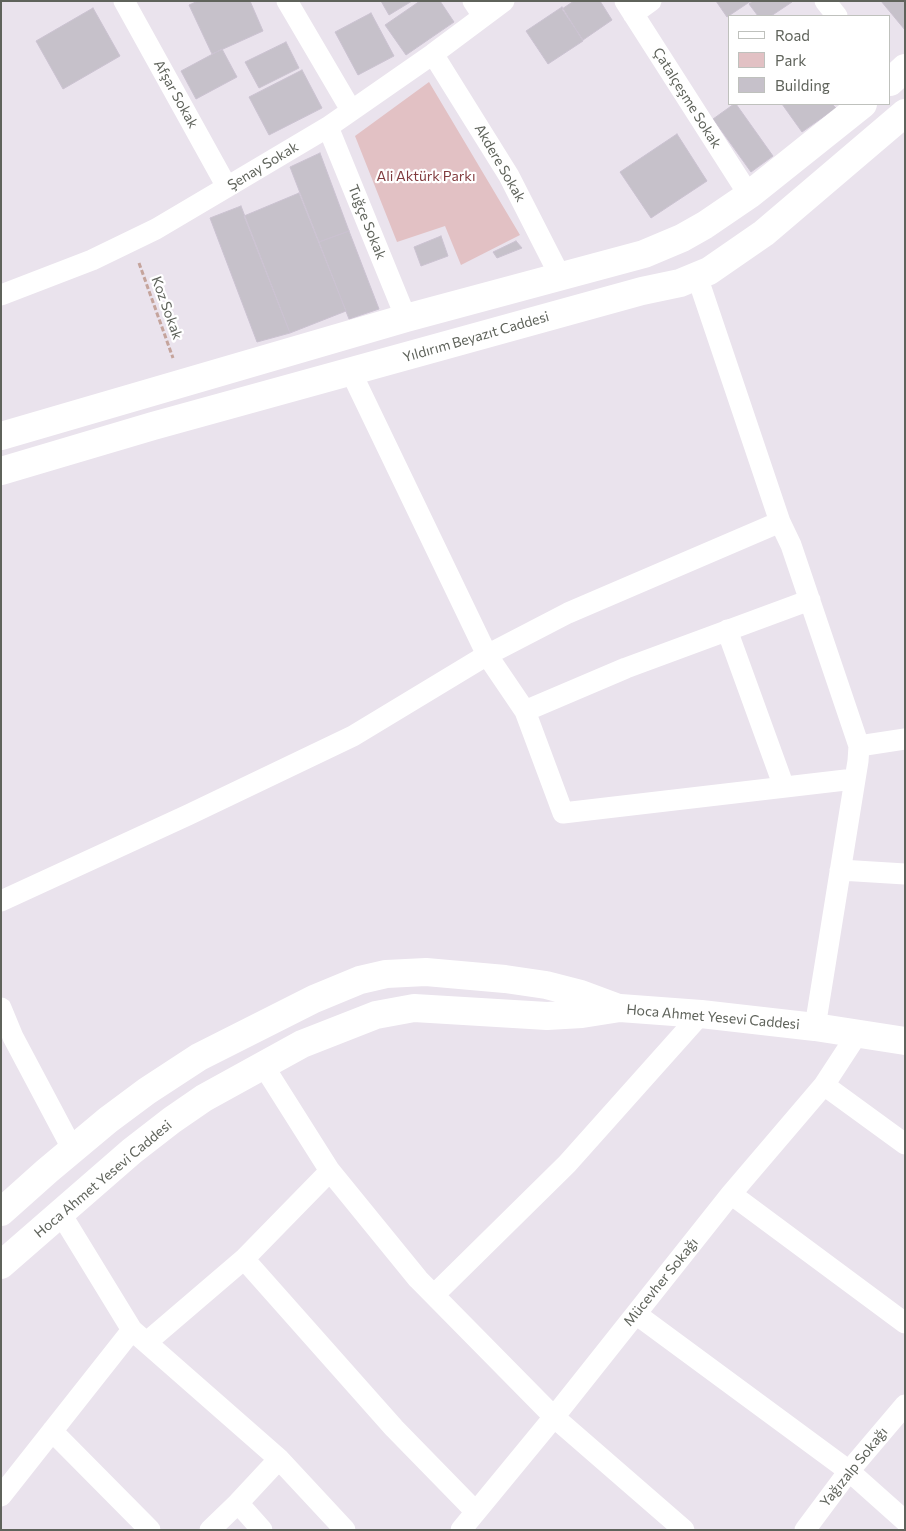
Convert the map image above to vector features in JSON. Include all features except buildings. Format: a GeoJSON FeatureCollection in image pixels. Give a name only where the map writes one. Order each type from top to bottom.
{"type":"FeatureCollection","features":[{"type":"Feature","properties":{"kind":"main road"},"geometry":{"type":"LineString","coordinates":[[891,81],[905,68]]}},
{"type":"Feature","properties":{"kind":"main road"},"geometry":{"type":"LineString","coordinates":[[1,436],[406,318],[644,254],[682,238],[748,196],[863,105]]}},
{"type":"Feature","properties":{"kind":"main road","name":"Yıldırım Beyazıt Caddesi"},"geometry":{"type":"LineString","coordinates":[[1,471],[153,426],[697,276],[709,271],[764,233],[905,113]]}},
{"type":"Feature","properties":{"kind":"main road"},"geometry":{"type":"LineString","coordinates":[[1,1212],[73,1150],[132,1103],[199,1058],[314,999],[360,980],[386,974],[426,972],[505,979],[546,985],[581,994],[620,1008]]}},
{"type":"Feature","properties":{"kind":"main road","name":"Hoca Ahmet Yesevi Caddesi"},"geometry":{"type":"LineString","coordinates":[[1,1265],[132,1151],[204,1098],[302,1044],[336,1029],[376,1015],[414,1008],[547,1016],[582,1014],[620,1008],[701,1014],[815,1027],[905,1041]]}},
{"type":"Feature","properties":{"kind":"street"},"geometry":{"type":"LineString","coordinates":[[287,1],[351,110]]}},
{"type":"Feature","properties":{"kind":"street","name":"Şenay Sokak"},"geometry":{"type":"LineString","coordinates":[[1,295],[92,260],[131,241],[227,187],[328,127],[433,54],[478,9],[504,1]]}},
{"type":"Feature","properties":{"kind":"street"},"geometry":{"type":"LineString","coordinates":[[629,8],[651,1]]}},
{"type":"Feature","properties":{"kind":"street"},"geometry":{"type":"LineString","coordinates":[[825,1],[836,15]]}},
{"type":"Feature","properties":{"kind":"street","name":"Afşar Sokak"},"geometry":{"type":"LineString","coordinates":[[133,4],[227,187]]}},
{"type":"Feature","properties":{"kind":"street","name":"Çatalçeşme Sokak"},"geometry":{"type":"LineString","coordinates":[[629,8],[748,196]]}},
{"type":"Feature","properties":{"kind":"street","name":"Akdere Sokak"},"geometry":{"type":"LineString","coordinates":[[433,54],[509,176],[560,276]]}},
{"type":"Feature","properties":{"kind":"street","name":"Tuğçe Sokak"},"geometry":{"type":"LineString","coordinates":[[328,127],[406,318]]}},
{"type":"Feature","properties":{"kind":"street"},"geometry":{"type":"LineString","coordinates":[[697,276],[780,522],[791,545],[859,746],[815,1027]]}},
{"type":"Feature","properties":{"kind":"street"},"geometry":{"type":"LineString","coordinates":[[351,372],[487,655],[525,711],[563,813],[854,779]]}},
{"type":"Feature","properties":{"kind":"street"},"geometry":{"type":"LineString","coordinates":[[1,901],[188,816],[353,736],[487,655],[568,613],[780,522]]}},
{"type":"Feature","properties":{"kind":"street"},"geometry":{"type":"LineString","coordinates":[[525,711],[626,668],[810,600]]}},
{"type":"Feature","properties":{"kind":"street"},"geometry":{"type":"LineString","coordinates":[[727,630],[784,788]]}},
{"type":"Feature","properties":{"kind":"street"},"geometry":{"type":"LineString","coordinates":[[859,746],[905,739]]}},
{"type":"Feature","properties":{"kind":"street"},"geometry":{"type":"LineString","coordinates":[[840,870],[905,874]]}},
{"type":"Feature","properties":{"kind":"street"},"geometry":{"type":"LineString","coordinates":[[1,1008],[13,1037],[73,1150]]}},
{"type":"Feature","properties":{"kind":"street"},"geometry":{"type":"LineString","coordinates":[[434,1295],[567,1164],[701,1014]]}},
{"type":"Feature","properties":{"kind":"street","name":"Mücevher Sokağı"},"geometry":{"type":"LineString","coordinates":[[461,1530],[554,1417],[731,1194],[824,1085],[858,1033]]}},
{"type":"Feature","properties":{"kind":"street"},"geometry":{"type":"LineString","coordinates":[[263,1065],[330,1170],[418,1278],[554,1417],[684,1530]]}},
{"type":"Feature","properties":{"kind":"street"},"geometry":{"type":"LineString","coordinates":[[824,1085],[905,1144]]}},
{"type":"Feature","properties":{"kind":"street"},"geometry":{"type":"LineString","coordinates":[[1,1496],[52,1431],[140,1336],[244,1259],[330,1170]]}},
{"type":"Feature","properties":{"kind":"street"},"geometry":{"type":"LineString","coordinates":[[731,1194],[905,1322]]}},
{"type":"Feature","properties":{"kind":"street"},"geometry":{"type":"LineString","coordinates":[[61,1214],[140,1336],[279,1459],[345,1530]]}},
{"type":"Feature","properties":{"kind":"street"},"geometry":{"type":"LineString","coordinates":[[244,1259],[394,1428],[476,1512]]}},
{"type":"Feature","properties":{"kind":"street"},"geometry":{"type":"LineString","coordinates":[[636,1314],[849,1471],[905,1521]]}},
{"type":"Feature","properties":{"kind":"street","name":"Yağızalp Sokağı"},"geometry":{"type":"LineString","coordinates":[[805,1530],[849,1471],[905,1405]]}},
{"type":"Feature","properties":{"kind":"street"},"geometry":{"type":"LineString","coordinates":[[52,1431],[150,1530]]}},
{"type":"Feature","properties":{"kind":"street"},"geometry":{"type":"LineString","coordinates":[[210,1530],[279,1459]]}},
{"type":"Feature","properties":{"kind":"street"},"geometry":{"type":"LineString","coordinates":[[238,1502],[262,1530]]}},
{"type":"Feature","properties":{"kind":"path","name":"Koz Sokak"},"geometry":{"type":"LineString","coordinates":[[131,241],[182,383]]}},
{"type":"Feature","properties":{"kind":"green space","name":"Ali Aktürk Parkı"},"geometry":{"type":"Polygon","coordinates":[[[429,82],[520,235],[461,265],[445,226],[397,242],[355,136],[429,82]]]}}]}
